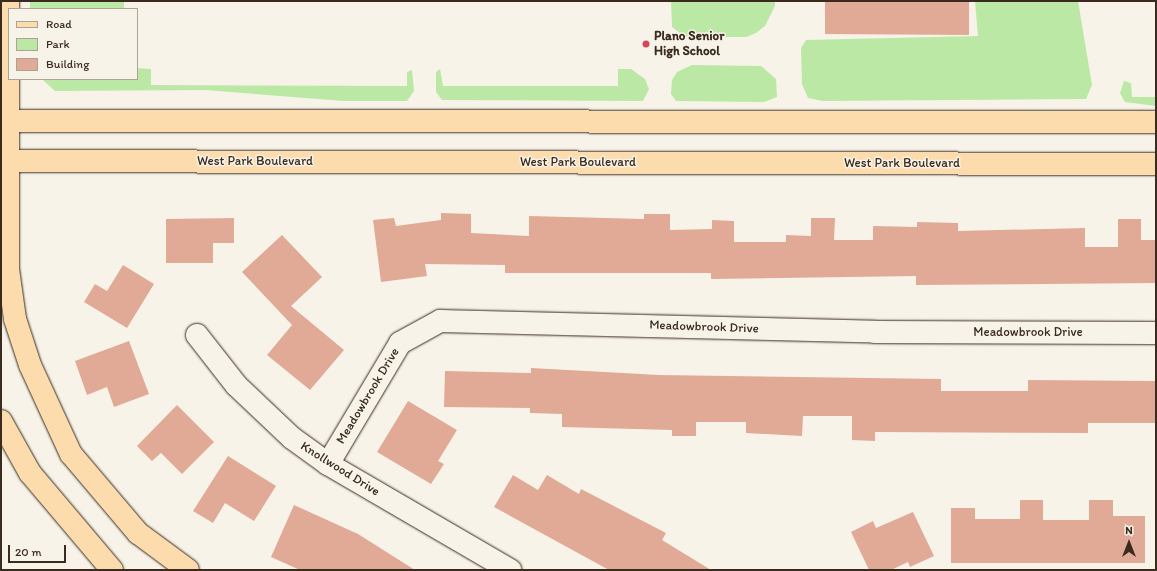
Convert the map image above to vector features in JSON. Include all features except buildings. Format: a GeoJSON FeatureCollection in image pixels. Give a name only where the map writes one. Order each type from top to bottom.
{"type":"FeatureCollection","features":[{"type":"Feature","properties":{"kind":"main road"},"geometry":{"type":"LineString","coordinates":[[8,1],[4,161],[8,269],[15,319],[48,408],[71,454],[138,533],[188,570]]}},
{"type":"Feature","properties":{"kind":"main road"},"geometry":{"type":"LineString","coordinates":[[4,121],[1156,122]]}},
{"type":"Feature","properties":{"kind":"main road","name":"West Park Boulevard"},"geometry":{"type":"LineString","coordinates":[[4,161],[1156,164]]}},
{"type":"Feature","properties":{"kind":"main road"},"geometry":{"type":"LineString","coordinates":[[1,421],[30,473],[112,570]]}},
{"type":"Feature","properties":{"kind":"street","name":"Meadowbrook Drive"},"geometry":{"type":"LineString","coordinates":[[328,464],[400,343],[440,321],[875,332],[1156,333]]}},
{"type":"Feature","properties":{"kind":"street","name":"Knollwood Drive"},"geometry":{"type":"LineString","coordinates":[[197,336],[269,419],[328,464],[510,570]]}},
{"type":"Feature","properties":{"kind":"green space"},"geometry":{"type":"Polygon","coordinates":[[[30,1],[124,1],[124,8],[30,8],[30,1]]]}},
{"type":"Feature","properties":{"kind":"green space"},"geometry":{"type":"Polygon","coordinates":[[[671,1],[775,1],[775,6],[765,26],[756,33],[746,37],[685,37],[672,27],[671,1]]]}},
{"type":"Feature","properties":{"kind":"green space"},"geometry":{"type":"Polygon","coordinates":[[[975,1],[1078,1],[1092,85],[1086,99],[823,101],[808,98],[802,84],[801,48],[806,40],[978,36],[975,1]]]}},
{"type":"Feature","properties":{"kind":"green space"},"geometry":{"type":"Polygon","coordinates":[[[692,65],[761,66],[776,79],[777,97],[764,102],[676,101],[671,94],[672,80],[677,72],[692,65]]]}},
{"type":"Feature","properties":{"kind":"green space"},"geometry":{"type":"Polygon","coordinates":[[[138,68],[151,69],[151,85],[407,86],[407,72],[412,70],[414,91],[407,101],[344,101],[205,90],[55,91],[43,80],[138,80],[138,68]]]}},
{"type":"Feature","properties":{"kind":"green space"},"geometry":{"type":"Polygon","coordinates":[[[440,69],[443,86],[618,86],[618,69],[631,69],[645,79],[649,89],[643,101],[442,100],[436,92],[436,72],[440,69]]]}},
{"type":"Feature","properties":{"kind":"green space"},"geometry":{"type":"Polygon","coordinates":[[[1124,81],[1131,83],[1132,97],[1156,97],[1156,106],[1125,102],[1120,93],[1124,81]]]}},
{"type":"Feature","properties":{"kind":"place","name":"Plano Senior High School"},"geometry":{"type":"Point","coordinates":[646,44]}}]}
